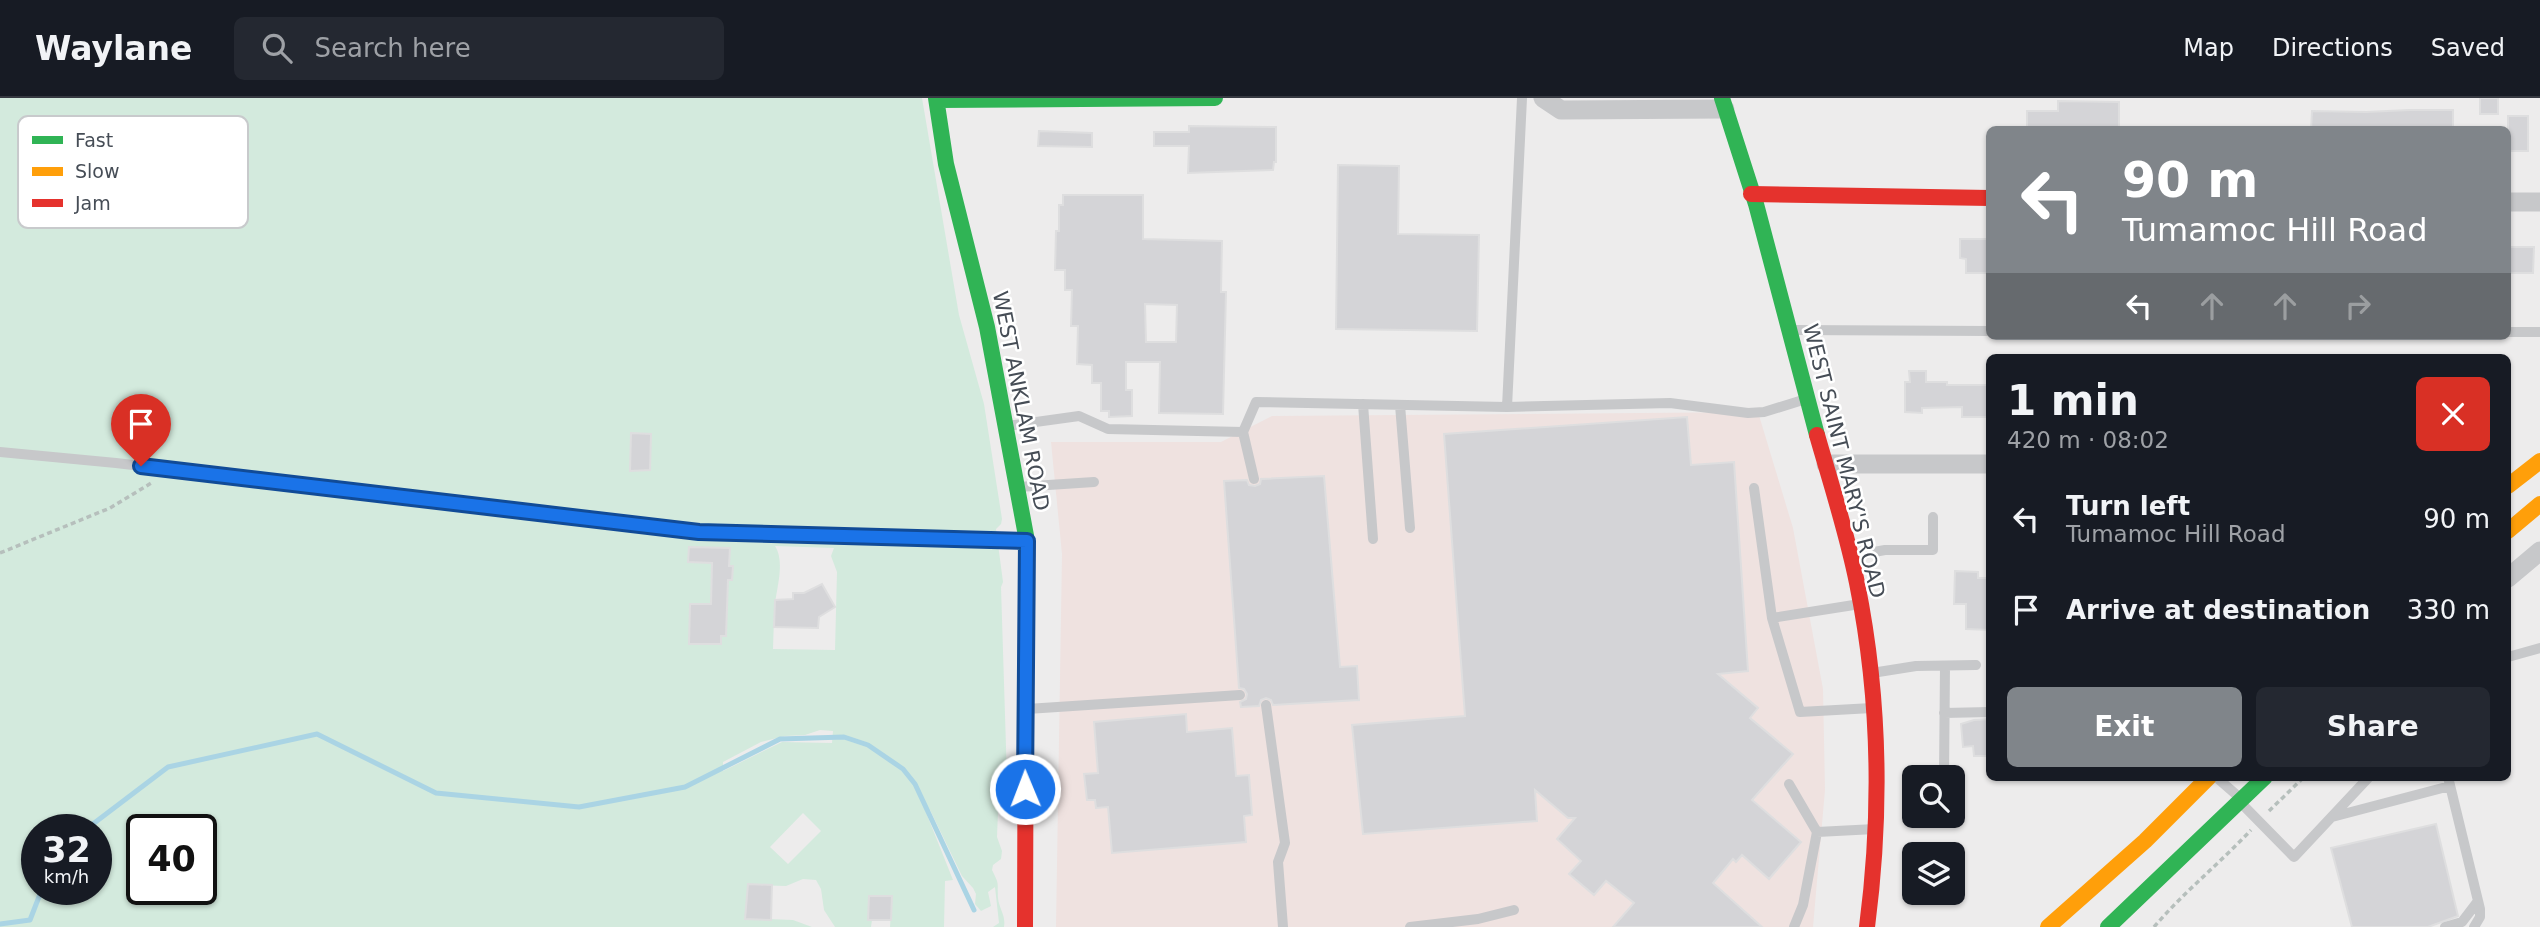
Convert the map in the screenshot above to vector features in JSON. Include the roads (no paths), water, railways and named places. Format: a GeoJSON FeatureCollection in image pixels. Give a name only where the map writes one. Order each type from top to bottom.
{"type":"FeatureCollection","features":[{"type":"Feature","properties":{"kind":"main road"},"geometry":{"type":"LineString","coordinates":[[937,99],[1215,98]]}},
{"type":"Feature","properties":{"kind":"main road","name":"WEST ANKLAM ROAD"},"geometry":{"type":"LineString","coordinates":[[937,99],[946,164],[987,327],[1027,541],[1024,709],[1025,927]]}},
{"type":"Feature","properties":{"kind":"main road","name":"WEST SAINT MARY'S ROAD"},"geometry":{"type":"LineString","coordinates":[[1723,103],[1826,464],[1860,604],[1874,708],[1877,788],[1874,883],[1867,927]]}},
{"type":"Feature","properties":{"kind":"main road"},"geometry":{"type":"LineString","coordinates":[[1751,194],[1986,198]]}},
{"type":"Feature","properties":{"kind":"main road"},"geometry":{"type":"LineString","coordinates":[[2511,484],[2540,461]]}},
{"type":"Feature","properties":{"kind":"main road"},"geometry":{"type":"LineString","coordinates":[[2511,528],[2540,504]]}},
{"type":"Feature","properties":{"kind":"main road"},"geometry":{"type":"LineString","coordinates":[[2048,927],[2136,850],[2205,781]]}},
{"type":"Feature","properties":{"kind":"main road"},"geometry":{"type":"LineString","coordinates":[[2109,927],[2261,781]]}},
{"type":"Feature","properties":{"kind":"street"},"geometry":{"type":"LineString","coordinates":[[1543,98],[1562,110],[1723,103]]}},
{"type":"Feature","properties":{"kind":"street"},"geometry":{"type":"LineString","coordinates":[[2511,202],[2540,202]]}},
{"type":"Feature","properties":{"kind":"street"},"geometry":{"type":"LineString","coordinates":[[1826,464],[1986,464]]}},
{"type":"Feature","properties":{"kind":"street"},"geometry":{"type":"LineString","coordinates":[[2511,575],[2540,551]]}},
{"type":"Feature","properties":{"kind":"lane"},"geometry":{"type":"LineString","coordinates":[[1507,407],[1522,98]]}},
{"type":"Feature","properties":{"kind":"lane"},"geometry":{"type":"LineString","coordinates":[[1789,330],[1986,331]]}},
{"type":"Feature","properties":{"kind":"lane"},"geometry":{"type":"LineString","coordinates":[[2511,332],[2540,332]]}},
{"type":"Feature","properties":{"kind":"lane"},"geometry":{"type":"LineString","coordinates":[[1254,480],[1243,432],[1256,402],[1507,407],[1670,403],[1748,413],[1764,412],[1807,399]]}},
{"type":"Feature","properties":{"kind":"lane"},"geometry":{"type":"LineString","coordinates":[[1363,404],[1373,539]]}},
{"type":"Feature","properties":{"kind":"lane"},"geometry":{"type":"LineString","coordinates":[[1400,405],[1410,528]]}},
{"type":"Feature","properties":{"kind":"lane"},"geometry":{"type":"LineString","coordinates":[[1006,426],[1079,416],[1108,429],[1243,432]]}},
{"type":"Feature","properties":{"kind":"lane"},"geometry":{"type":"LineString","coordinates":[[0,452],[699,532],[1027,541]]}},
{"type":"Feature","properties":{"kind":"lane"},"geometry":{"type":"LineString","coordinates":[[1017,487],[1094,482]]}},
{"type":"Feature","properties":{"kind":"lane"},"geometry":{"type":"LineString","coordinates":[[1754,488],[1772,618],[1800,712],[1874,708]]}},
{"type":"Feature","properties":{"kind":"lane"},"geometry":{"type":"LineString","coordinates":[[1850,556],[1885,550],[1933,550],[1933,517]]}},
{"type":"Feature","properties":{"kind":"lane"},"geometry":{"type":"LineString","coordinates":[[1772,618],[1860,604]]}},
{"type":"Feature","properties":{"kind":"lane"},"geometry":{"type":"LineString","coordinates":[[2511,656],[2540,648]]}},
{"type":"Feature","properties":{"kind":"lane"},"geometry":{"type":"LineString","coordinates":[[1870,673],[1916,666],[1976,664]]}},
{"type":"Feature","properties":{"kind":"lane"},"geometry":{"type":"LineString","coordinates":[[1944,765],[1945,666]]}},
{"type":"Feature","properties":{"kind":"lane"},"geometry":{"type":"LineString","coordinates":[[1024,709],[1240,695]]}},
{"type":"Feature","properties":{"kind":"lane"},"geometry":{"type":"LineString","coordinates":[[1266,705],[1285,843],[1278,862],[1283,927]]}},
{"type":"Feature","properties":{"kind":"lane"},"geometry":{"type":"LineString","coordinates":[[1944,713],[1986,712]]}},
{"type":"Feature","properties":{"kind":"lane"},"geometry":{"type":"LineString","coordinates":[[2220,781],[2294,857],[2365,781]]}},
{"type":"Feature","properties":{"kind":"lane"},"geometry":{"type":"LineString","coordinates":[[2331,817],[2449,782],[2478,901],[2480,917],[2474,927]]}},
{"type":"Feature","properties":{"kind":"lane"},"geometry":{"type":"LineString","coordinates":[[1789,784],[1817,832],[1803,905],[1794,927]]}},
{"type":"Feature","properties":{"kind":"lane"},"geometry":{"type":"LineString","coordinates":[[1817,832],[1875,829]]}},
{"type":"Feature","properties":{"kind":"lane"},"geometry":{"type":"LineString","coordinates":[[2445,927],[2462,922],[2478,901]]}},
{"type":"Feature","properties":{"kind":"lane"},"geometry":{"type":"LineString","coordinates":[[1410,927],[1478,923],[1514,910]]}},
{"type":"Feature","properties":{"kind":"waterway"},"geometry":{"type":"LineString","coordinates":[[106,814],[168,767],[317,734],[436,793],[579,807],[685,787],[780,739],[844,737],[868,745],[903,769],[915,784],[974,910]]}},
{"type":"Feature","properties":{"kind":"waterway"},"geometry":{"type":"LineString","coordinates":[[0,924],[30,920],[36,905]]}}]}
